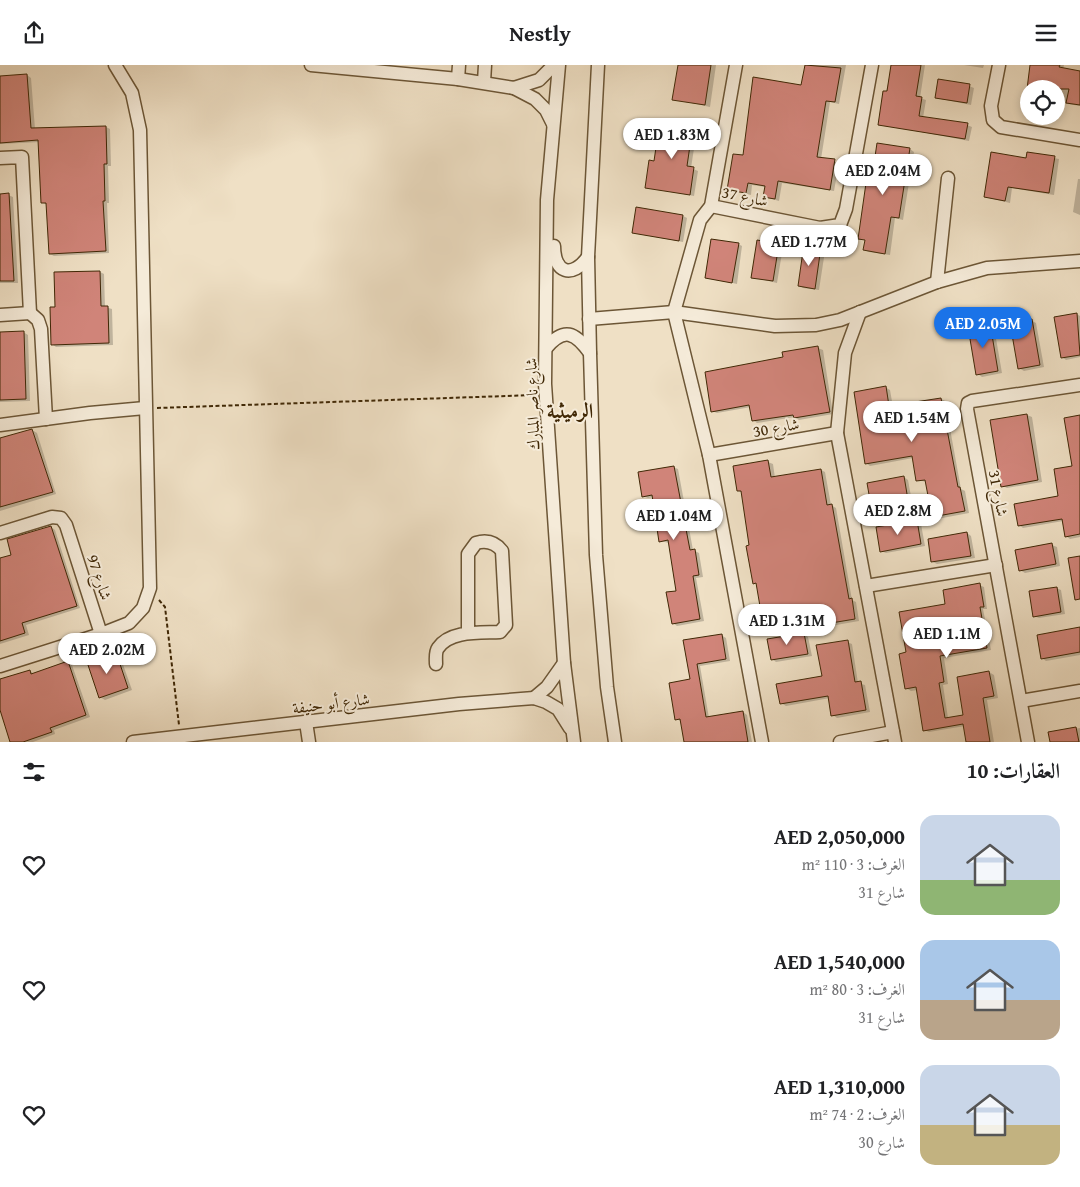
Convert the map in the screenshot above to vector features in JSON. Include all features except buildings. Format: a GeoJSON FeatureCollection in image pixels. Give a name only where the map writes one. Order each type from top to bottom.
{"type":"FeatureCollection","features":[{"type":"Feature","properties":{"kind":"street"},"geometry":{"type":"LineString","coordinates":[[0,666],[101,634],[129,623],[143,609],[150,588],[140,130],[132,93],[115,65]]}},
{"type":"Feature","properties":{"kind":"street"},"geometry":{"type":"LineString","coordinates":[[311,65],[458,79],[514,88],[529,94],[541,104],[553,125]]}},
{"type":"Feature","properties":{"kind":"street"},"geometry":{"type":"LineString","coordinates":[[458,79],[459,65]]}},
{"type":"Feature","properties":{"kind":"street"},"geometry":{"type":"LineString","coordinates":[[484,82],[485,65]]}},
{"type":"Feature","properties":{"kind":"street"},"geometry":{"type":"LineString","coordinates":[[514,88],[539,80],[554,65]]}},
{"type":"Feature","properties":{"kind":"street","name":"شارع ناصر المبارك"},"geometry":{"type":"LineString","coordinates":[[558,65],[547,201],[546,394],[564,663],[574,737]]}},
{"type":"Feature","properties":{"kind":"street"},"geometry":{"type":"LineString","coordinates":[[598,65],[588,257],[589,319],[596,555],[607,687],[614,742]]}},
{"type":"Feature","properties":{"kind":"street","name":"شارع 37"},"geometry":{"type":"LineString","coordinates":[[736,65],[711,206],[820,228],[840,225],[846,209],[872,65]]}},
{"type":"Feature","properties":{"kind":"street"},"geometry":{"type":"LineString","coordinates":[[999,65],[991,106],[993,120],[1001,127],[1080,140]]}},
{"type":"Feature","properties":{"kind":"street"},"geometry":{"type":"LineString","coordinates":[[0,158],[22,157],[30,313]]}},
{"type":"Feature","properties":{"kind":"street"},"geometry":{"type":"LineString","coordinates":[[937,281],[948,177]]}},
{"type":"Feature","properties":{"kind":"street"},"geometry":{"type":"LineString","coordinates":[[547,201],[554,211],[554,257],[557,265],[562,269],[573,270],[582,266],[588,257]]}},
{"type":"Feature","properties":{"kind":"street"},"geometry":{"type":"LineString","coordinates":[[711,206],[700,220],[674,312],[709,455],[762,742]]}},
{"type":"Feature","properties":{"kind":"street"},"geometry":{"type":"LineString","coordinates":[[589,319],[674,312],[786,327],[840,320],[937,281],[987,268],[1080,261]]}},
{"type":"Feature","properties":{"kind":"street"},"geometry":{"type":"LineString","coordinates":[[840,742],[894,737],[837,433],[845,353],[860,312]]}},
{"type":"Feature","properties":{"kind":"street"},"geometry":{"type":"LineString","coordinates":[[0,315],[30,313],[38,320],[41,329],[46,419]]}},
{"type":"Feature","properties":{"kind":"street"},"geometry":{"type":"LineString","coordinates":[[546,348],[558,337],[569,335],[582,342],[590,353]]}},
{"type":"Feature","properties":{"kind":"street","name":"شارع 31"},"geometry":{"type":"LineString","coordinates":[[1028,742],[966,409],[968,403],[972,401],[1080,385]]}},
{"type":"Feature","properties":{"kind":"street"},"geometry":{"type":"LineString","coordinates":[[0,425],[145,408]]}},
{"type":"Feature","properties":{"kind":"street","name":"شارع 30"},"geometry":{"type":"LineString","coordinates":[[709,455],[837,433]]}},
{"type":"Feature","properties":{"kind":"street","name":"شارع 97"},"geometry":{"type":"LineString","coordinates":[[0,533],[52,517],[61,518],[66,525],[101,634]]}},
{"type":"Feature","properties":{"kind":"street"},"geometry":{"type":"LineString","coordinates":[[436,664],[436,650],[443,642],[468,633],[500,633],[506,625],[502,551],[492,543],[483,541],[476,543],[468,554],[468,633]]}},
{"type":"Feature","properties":{"kind":"street"},"geometry":{"type":"LineString","coordinates":[[866,586],[996,565]]}},
{"type":"Feature","properties":{"kind":"street"},"geometry":{"type":"LineString","coordinates":[[534,698],[547,687],[564,663]]}},
{"type":"Feature","properties":{"kind":"street"},"geometry":{"type":"LineString","coordinates":[[1021,701],[1080,691]]}},
{"type":"Feature","properties":{"kind":"street","name":"شارع أبو حنيفة"},"geometry":{"type":"LineString","coordinates":[[133,742],[180,735],[198,737],[459,704],[534,698],[558,709],[574,737]]}},
{"type":"Feature","properties":{"kind":"street"},"geometry":{"type":"LineString","coordinates":[[306,722],[309,742]]}},
{"type":"Feature","properties":{"kind":"path"},"geometry":{"type":"LineString","coordinates":[[145,408],[546,394]]}},
{"type":"Feature","properties":{"kind":"path"},"geometry":{"type":"LineString","coordinates":[[150,588],[165,607],[180,735]]}},
{"type":"Feature","properties":{"kind":"district","name":"الرميثية"},"geometry":{"type":"Point","coordinates":[570,410]}}]}
